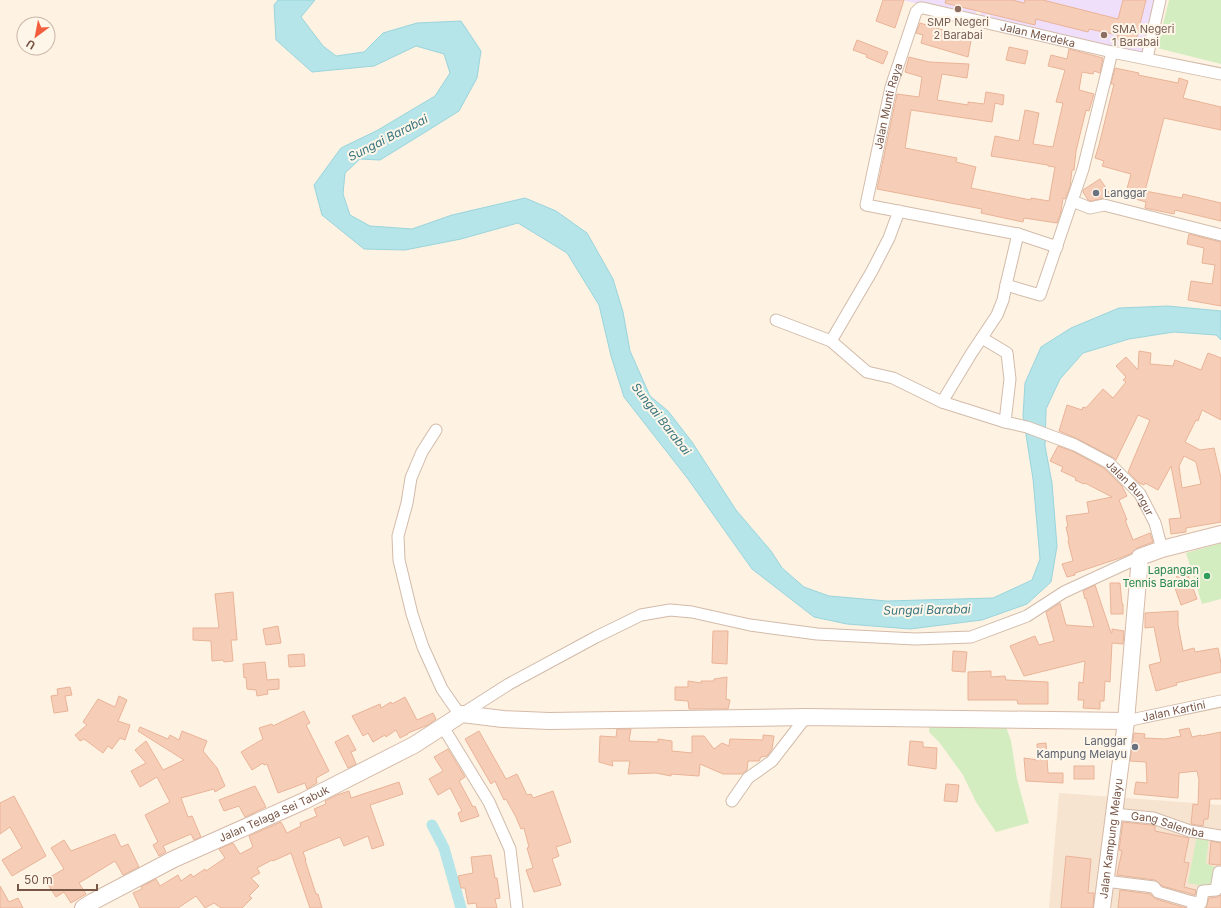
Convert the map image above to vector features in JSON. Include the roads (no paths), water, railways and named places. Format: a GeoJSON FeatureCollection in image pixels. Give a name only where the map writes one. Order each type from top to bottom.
{"type":"FeatureCollection","features":[{"type":"Feature","properties":{"kind":"main road"},"geometry":{"type":"LineString","coordinates":[[1140,557],[1162,549],[1221,534]]}},
{"type":"Feature","properties":{"kind":"main road","name":"Jalan Kampung Melayu"},"geometry":{"type":"LineString","coordinates":[[1102,908],[1126,721],[1140,557]]}},
{"type":"Feature","properties":{"kind":"main road"},"geometry":{"type":"LineString","coordinates":[[461,715],[548,721],[806,717],[1126,721]]}},
{"type":"Feature","properties":{"kind":"main road","name":"Jalan Telaga Sei Tabuk"},"geometry":{"type":"LineString","coordinates":[[83,908],[174,859],[304,801],[414,745],[461,715]]}},
{"type":"Feature","properties":{"kind":"street"},"geometry":{"type":"LineString","coordinates":[[1147,58],[1160,0]]}},
{"type":"Feature","properties":{"kind":"street","name":"Jalan Merdeka"},"geometry":{"type":"LineString","coordinates":[[918,9],[922,8],[1112,52],[1221,74]]}},
{"type":"Feature","properties":{"kind":"street","name":"Jalan Munti Raya"},"geometry":{"type":"LineString","coordinates":[[899,212],[866,205],[891,87],[918,9]]}},
{"type":"Feature","properties":{"kind":"street"},"geometry":{"type":"LineString","coordinates":[[1006,285],[1040,295],[1083,169],[1112,52]]}},
{"type":"Feature","properties":{"kind":"street"},"geometry":{"type":"LineString","coordinates":[[1072,201],[1090,208],[1104,205],[1221,235]]}},
{"type":"Feature","properties":{"kind":"street"},"geometry":{"type":"LineString","coordinates":[[831,341],[872,271],[889,238],[899,212],[1018,234],[1058,245]]}},
{"type":"Feature","properties":{"kind":"street"},"geometry":{"type":"LineString","coordinates":[[942,402],[997,315],[1003,300],[1018,234]]}},
{"type":"Feature","properties":{"kind":"street","name":"Jalan Bungur"},"geometry":{"type":"LineString","coordinates":[[776,320],[831,341],[867,372],[893,378],[942,402],[1005,422],[1027,427],[1075,445],[1109,464],[1140,494],[1155,523],[1162,549]]}},
{"type":"Feature","properties":{"kind":"street"},"geometry":{"type":"LineString","coordinates":[[982,338],[1007,353],[1010,379],[1005,422]]}},
{"type":"Feature","properties":{"kind":"street"},"geometry":{"type":"LineString","coordinates":[[436,430],[422,452],[411,478],[407,503],[398,536],[399,560],[412,614],[423,647],[442,689],[461,715],[509,684],[596,637],[641,615],[670,610],[692,612],[750,624],[817,634],[915,639],[971,636],[1027,616],[1064,592],[1140,557]]}},
{"type":"Feature","properties":{"kind":"street","name":"Jalan Kartini"},"geometry":{"type":"LineString","coordinates":[[1126,721],[1221,701]]}},
{"type":"Feature","properties":{"kind":"street"},"geometry":{"type":"LineString","coordinates":[[732,801],[748,778],[772,760],[806,717]]}},
{"type":"Feature","properties":{"kind":"street"},"geometry":{"type":"LineString","coordinates":[[442,727],[489,802],[510,849],[517,908]]}},
{"type":"Feature","properties":{"kind":"street","name":"Gang Salemba"},"geometry":{"type":"LineString","coordinates":[[1114,814],[1153,818],[1190,831],[1221,836]]}},
{"type":"Feature","properties":{"kind":"street"},"geometry":{"type":"LineString","coordinates":[[1105,881],[1154,887],[1158,892],[1193,905],[1201,903],[1202,891],[1216,890],[1219,872]]}},
{"type":"Feature","properties":{"kind":"water","name":"Sungai Barabai"},"geometry":{"type":"Polygon","coordinates":[[[278,0],[315,0],[301,17],[323,46],[336,56],[364,52],[383,33],[417,23],[461,21],[481,51],[477,78],[459,111],[380,160],[360,159],[345,173],[343,194],[350,215],[370,226],[412,229],[452,215],[525,198],[556,211],[587,233],[613,279],[623,312],[630,351],[650,396],[668,411],[692,442],[736,510],[771,551],[782,568],[804,587],[829,596],[887,601],[993,598],[1032,580],[1040,559],[1033,479],[1023,416],[1025,383],[1041,347],[1071,328],[1119,308],[1168,306],[1221,311],[1221,340],[1216,335],[1174,332],[1129,339],[1083,353],[1060,379],[1046,409],[1045,446],[1052,483],[1057,546],[1051,582],[1027,604],[982,620],[910,629],[847,624],[814,617],[752,569],[688,479],[624,397],[611,356],[599,305],[567,253],[518,223],[461,239],[405,250],[364,249],[322,215],[314,185],[341,148],[378,130],[435,96],[450,73],[444,54],[416,46],[374,66],[312,72],[276,40],[274,5],[278,0]]]}},
{"type":"Feature","properties":{"kind":"waterway"},"geometry":{"type":"LineString","coordinates":[[432,825],[444,848],[461,908]]}},
{"type":"Feature","properties":{"kind":"place","name":"SMP Negeri 2 Barabai"},"geometry":{"type":"Point","coordinates":[958,9]}},
{"type":"Feature","properties":{"kind":"place","name":"SMA Negeri 1 Barabai"},"geometry":{"type":"Point","coordinates":[1104,35]}},
{"type":"Feature","properties":{"kind":"place","name":"Langgar"},"geometry":{"type":"Point","coordinates":[1096,193]}},
{"type":"Feature","properties":{"kind":"place","name":"Lapangan Tennis Barabai"},"geometry":{"type":"Point","coordinates":[1207,576]}},
{"type":"Feature","properties":{"kind":"place","name":"Langgar Kampung Melayu"},"geometry":{"type":"Point","coordinates":[1135,747]}}]}
